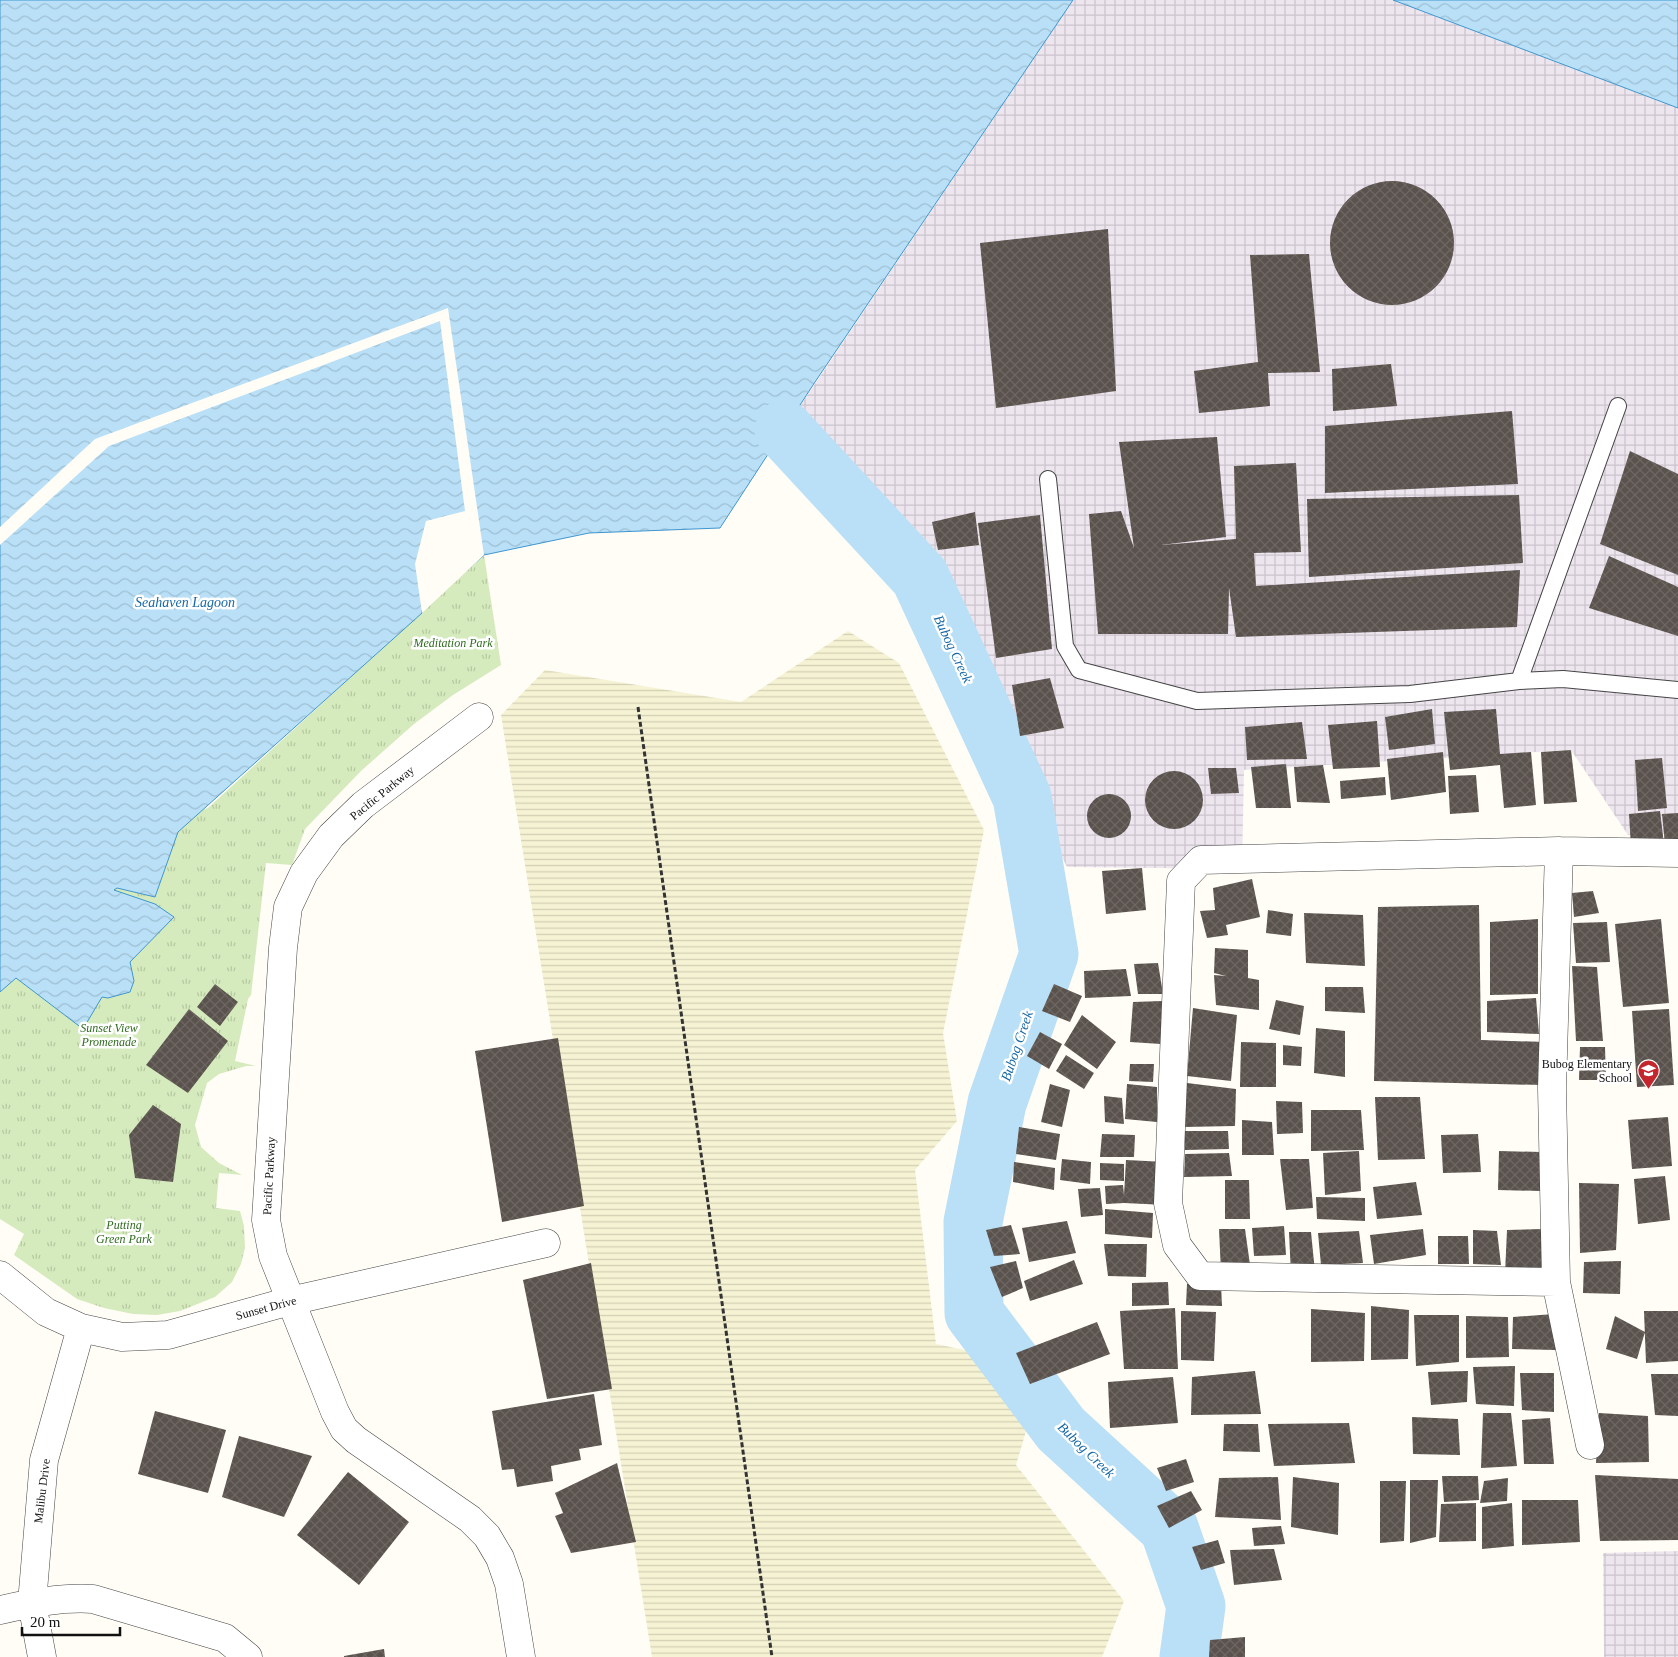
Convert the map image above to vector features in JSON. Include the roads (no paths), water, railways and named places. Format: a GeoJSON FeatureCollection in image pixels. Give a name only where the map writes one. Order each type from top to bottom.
{"type":"FeatureCollection","features":[{"type":"Feature","properties":{"kind":"street","name":"Pacific Parkway"},"geometry":{"type":"LineString","coordinates":[[480,718],[363,805],[330,836],[304,874],[288,907],[283,948],[266,1220],[273,1256],[290,1302],[335,1412],[344,1429],[356,1440],[470,1519],[486,1536],[500,1558],[509,1584],[521,1657]]}},
{"type":"Feature","properties":{"kind":"street"},"geometry":{"type":"LineString","coordinates":[[1559,851],[1552,1088],[1556,1282],[1590,1445]]}},
{"type":"Feature","properties":{"kind":"street"},"geometry":{"type":"LineString","coordinates":[[1556,1282],[1200,1276],[1177,1245],[1168,1204],[1182,881],[1201,860],[1559,851],[1678,853]]}},
{"type":"Feature","properties":{"kind":"street","name":"Sunset Drive"},"geometry":{"type":"LineString","coordinates":[[0,1275],[46,1312],[81,1328],[122,1337],[168,1335],[290,1302],[546,1243]]}},
{"type":"Feature","properties":{"kind":"street","name":"Malibu Drive"},"geometry":{"type":"LineString","coordinates":[[42,1657],[32,1603],[44,1460],[81,1328]]}},
{"type":"Feature","properties":{"kind":"street"},"geometry":{"type":"LineString","coordinates":[[0,1610],[32,1603],[75,1598],[93,1599],[225,1638],[248,1657]]}},
{"type":"Feature","properties":{"kind":"lane"},"geometry":{"type":"LineString","coordinates":[[1519,681],[1618,406]]}},
{"type":"Feature","properties":{"kind":"lane"},"geometry":{"type":"LineString","coordinates":[[1048,479],[1065,646],[1079,670],[1197,701],[1410,694],[1519,681],[1563,679],[1678,690]]}},
{"type":"Feature","properties":{"kind":"water","name":"Seahaven Lagoon"},"geometry":{"type":"Polygon","coordinates":[[[0,0],[1073,0],[815,382],[720,528],[589,533],[484,555],[178,832],[155,897],[117,888],[114,890],[155,904],[174,917],[130,962],[134,981],[130,992],[108,998],[102,997],[83,1029],[16,978],[0,992],[0,0]]]}},
{"type":"Feature","properties":{"kind":"water"},"geometry":{"type":"Polygon","coordinates":[[[1393,0],[1678,0],[1678,108],[1393,0]]]}},
{"type":"Feature","properties":{"kind":"waterway","name":"Bubog Creek"},"geometry":{"type":"LineString","coordinates":[[784,430],[920,577],[1022,797],[1049,954],[997,1103],[973,1222],[974,1313],[1061,1429],[1169,1528],[1196,1606],[1189,1657]]}},
{"type":"Feature","properties":{"kind":"place","name":"Bubog Elementary School"},"geometry":{"type":"Point","coordinates":[1648,1090]}},
{"type":"Feature","properties":{"kind":"park label","name":"Meditation Park"},"geometry":{"type":"Point","coordinates":[453,643]}},
{"type":"Feature","properties":{"kind":"park label","name":"Sunset View Promenade"},"geometry":{"type":"Point","coordinates":[109,1035]}},
{"type":"Feature","properties":{"kind":"park label","name":"Putting Green Park"},"geometry":{"type":"Point","coordinates":[124,1232]}}]}
